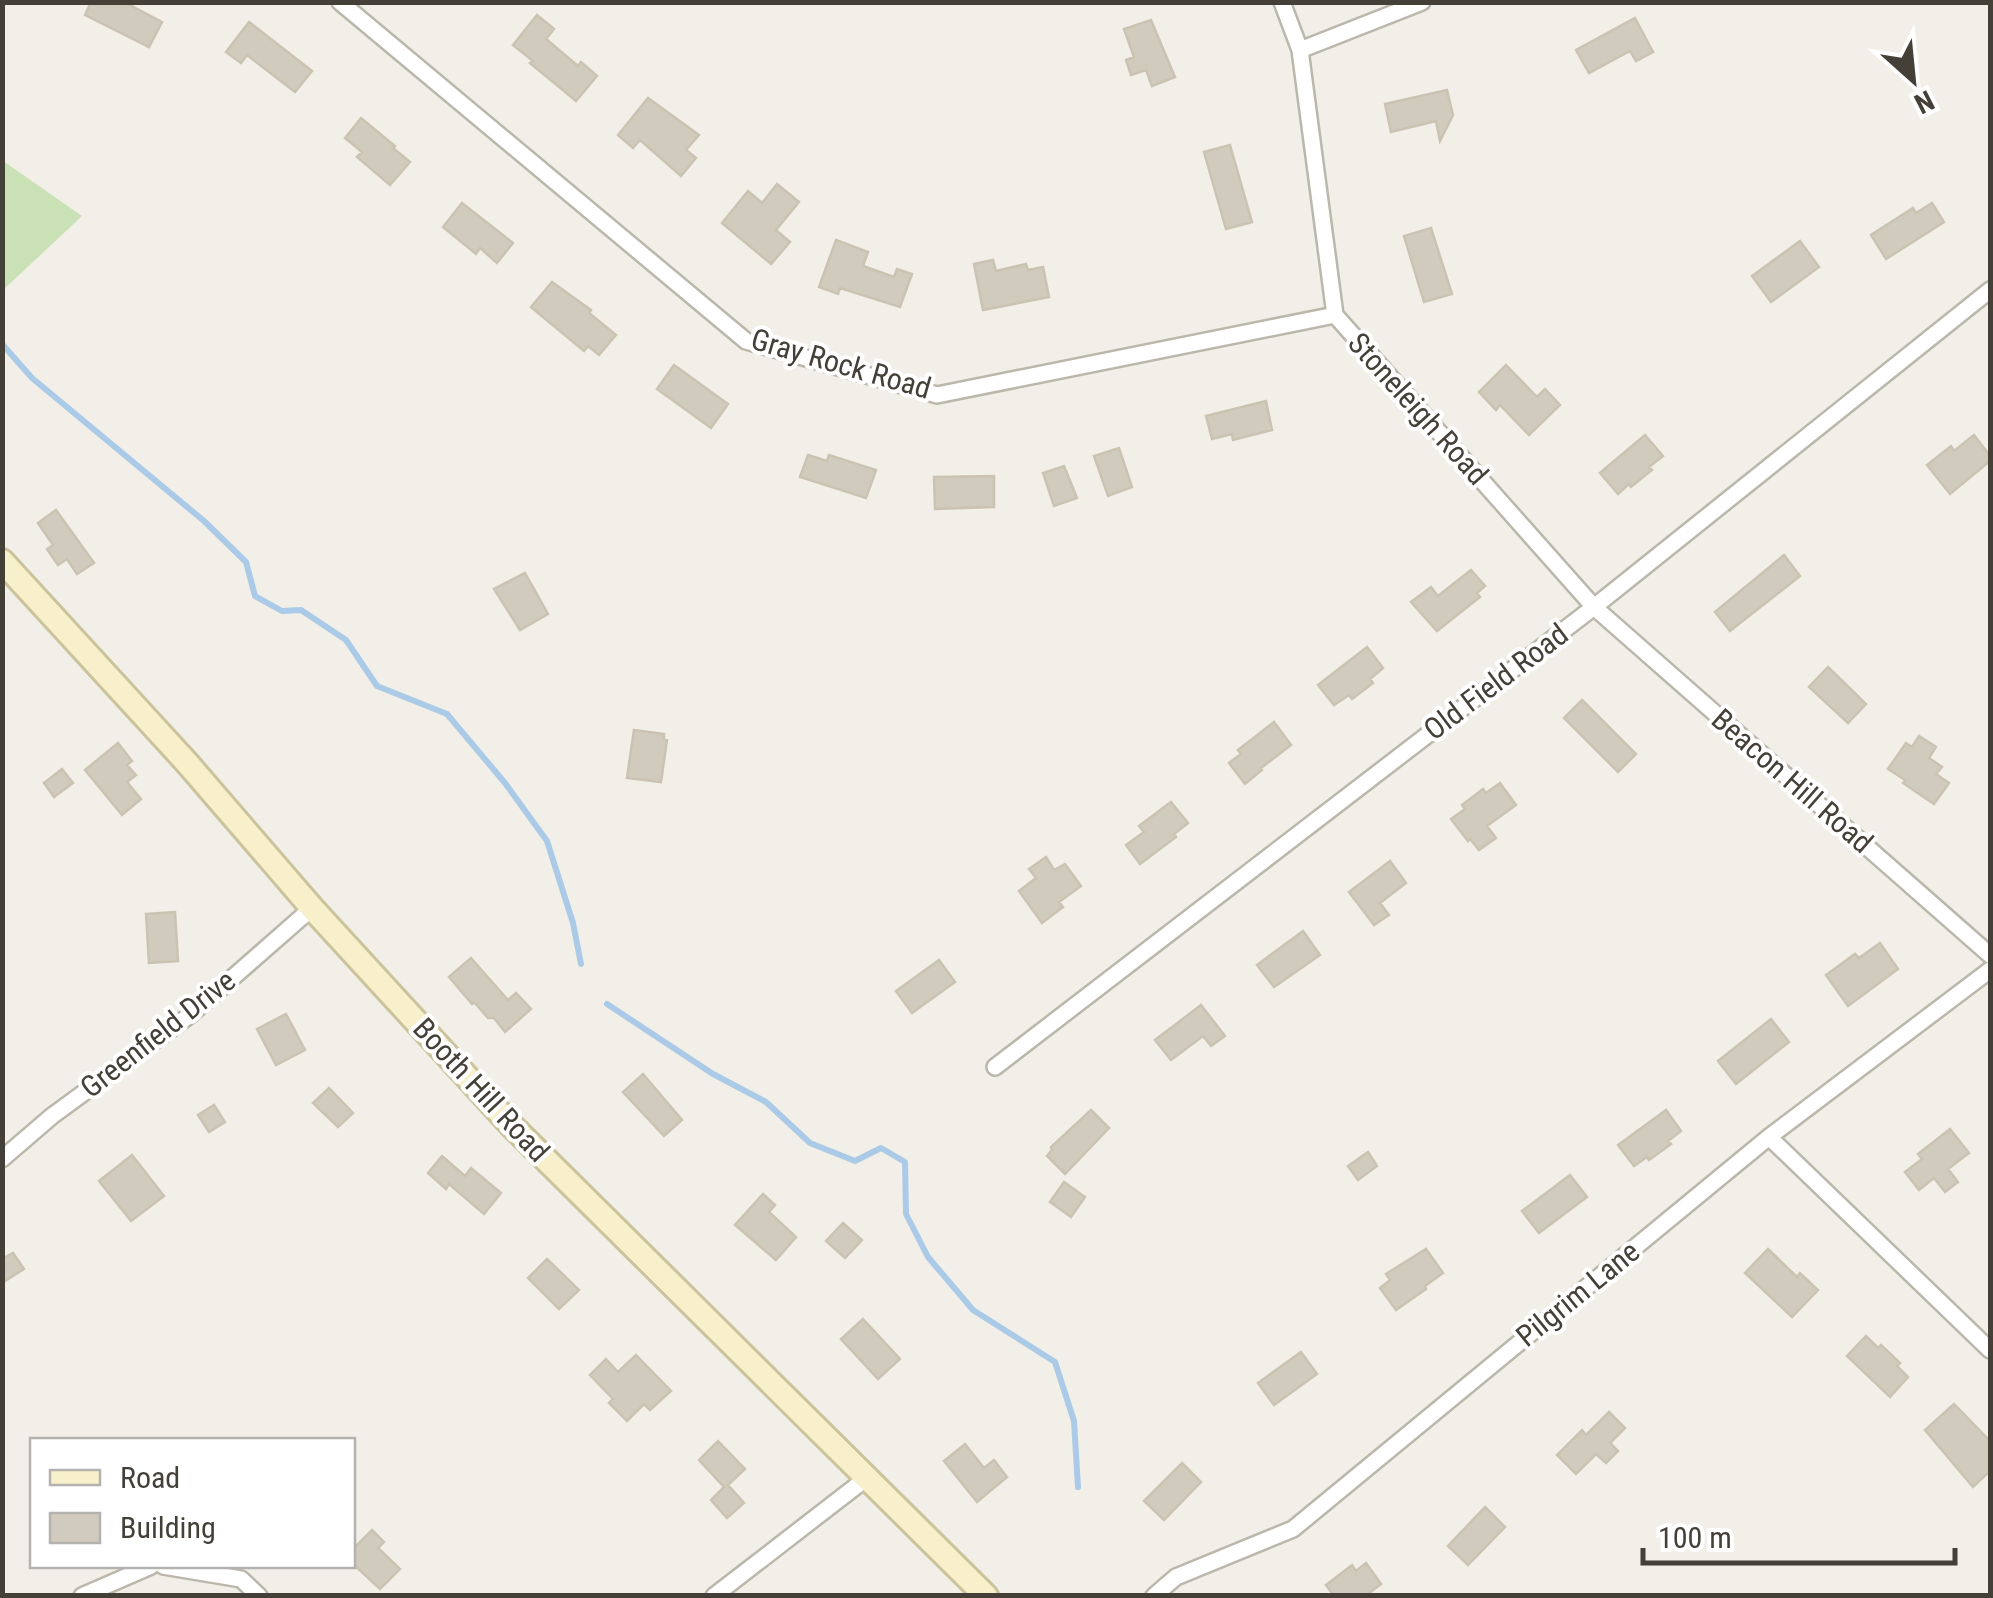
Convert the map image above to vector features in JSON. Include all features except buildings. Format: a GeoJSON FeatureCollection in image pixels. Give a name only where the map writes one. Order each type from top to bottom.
{"type":"FeatureCollection","features":[{"type":"Feature","properties":{"kind":"street","name":"Gray Rock Road"},"geometry":{"type":"LineString","coordinates":[[340,2],[746,342],[937,395],[1335,315]]}},
{"type":"Feature","properties":{"kind":"street","name":"Stoneleigh Road"},"geometry":{"type":"LineString","coordinates":[[1282,2],[1300,50],[1335,315],[1594,607]]}},
{"type":"Feature","properties":{"kind":"street"},"geometry":{"type":"LineString","coordinates":[[1300,50],[1422,2]]}},
{"type":"Feature","properties":{"kind":"street","name":"Old Field Road"},"geometry":{"type":"LineString","coordinates":[[994,1067],[1594,607],[1990,290]]}},
{"type":"Feature","properties":{"kind":"street","name":"Booth Hill Road"},"geometry":{"type":"LineString","coordinates":[[2,561],[511,1125],[986,1596]]}},
{"type":"Feature","properties":{"kind":"street","name":"Beacon Hill Road"},"geometry":{"type":"LineString","coordinates":[[1594,607],[1990,955]]}},
{"type":"Feature","properties":{"kind":"street","name":"Greenfield Drive"},"geometry":{"type":"LineString","coordinates":[[2,1159],[52,1116],[190,1014],[312,908]]}},
{"type":"Feature","properties":{"kind":"street","name":"Pilgrim Lane"},"geometry":{"type":"LineString","coordinates":[[1154,1596],[1176,1577],[1293,1529],[1770,1137],[1990,970]]}},
{"type":"Feature","properties":{"kind":"street"},"geometry":{"type":"LineString","coordinates":[[1770,1137],[1990,1350]]}},
{"type":"Feature","properties":{"kind":"street"},"geometry":{"type":"LineString","coordinates":[[714,1596],[868,1477]]}},
{"type":"Feature","properties":{"kind":"street"},"geometry":{"type":"LineString","coordinates":[[82,1596],[145,1568]]}},
{"type":"Feature","properties":{"kind":"street"},"geometry":{"type":"LineString","coordinates":[[174,1568],[241,1580],[259,1596]]}},
{"type":"Feature","properties":{"kind":"green space"},"geometry":{"type":"Polygon","coordinates":[[[3,161],[82,216],[3,290],[3,161]]]}},
{"type":"Feature","properties":{"kind":"waterway"},"geometry":{"type":"LineString","coordinates":[[2,344],[32,378],[204,521],[246,562],[255,596],[282,611],[301,610],[346,640],[377,686],[447,714],[547,841],[573,923],[581,964]]}},
{"type":"Feature","properties":{"kind":"waterway"},"geometry":{"type":"LineString","coordinates":[[607,1004],[713,1074],[766,1102],[810,1143],[855,1161],[881,1148],[905,1162],[906,1214],[928,1257],[973,1310],[1055,1362],[1074,1421],[1078,1487]]}}]}
